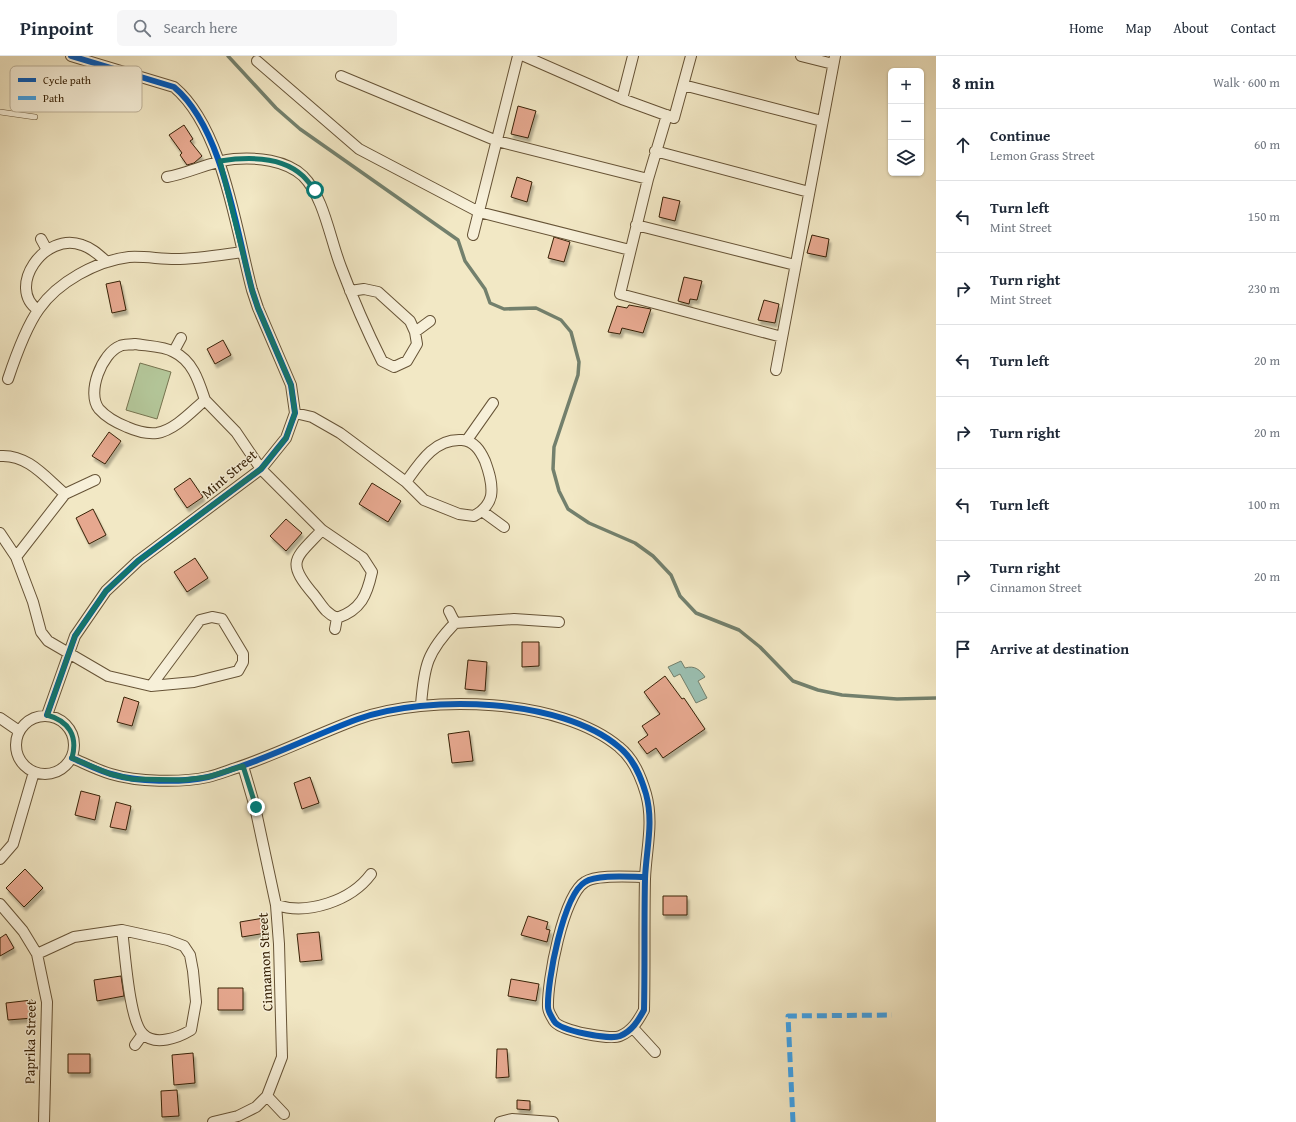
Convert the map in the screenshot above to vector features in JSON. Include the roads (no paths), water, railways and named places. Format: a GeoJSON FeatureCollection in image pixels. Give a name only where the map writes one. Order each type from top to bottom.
{"type":"FeatureCollection","features":[{"type":"Feature","properties":{"kind":"street","name":"Mint Street"},"geometry":{"type":"LineString","coordinates":[[71,56],[104,66]]}},
{"type":"Feature","properties":{"kind":"street"},"geometry":{"type":"LineString","coordinates":[[473,235],[518,56]]}},
{"type":"Feature","properties":{"kind":"street"},"geometry":{"type":"LineString","coordinates":[[524,56],[622,98],[674,118],[691,56]]}},
{"type":"Feature","properties":{"kind":"street"},"geometry":{"type":"LineString","coordinates":[[622,98],[633,56]]}},
{"type":"Feature","properties":{"kind":"street"},"geometry":{"type":"LineString","coordinates":[[776,370],[834,60],[801,56]]}},
{"type":"Feature","properties":{"kind":"street"},"geometry":{"type":"LineString","coordinates":[[257,61],[359,149],[479,212],[630,250]]}},
{"type":"Feature","properties":{"kind":"street"},"geometry":{"type":"LineString","coordinates":[[340,76],[497,141],[648,179]]}},
{"type":"Feature","properties":{"kind":"street","name":"Mint Street"},"geometry":{"type":"LineString","coordinates":[[47,715],[68,652],[88,615],[106,591],[138,561],[261,469],[286,438],[295,413],[291,385],[258,308],[242,252],[220,161],[196,113],[186,97],[174,87],[142,77]]}},
{"type":"Feature","properties":{"kind":"street"},"geometry":{"type":"LineString","coordinates":[[683,85],[822,121]]}},
{"type":"Feature","properties":{"kind":"street"},"geometry":{"type":"LineString","coordinates":[[667,115],[655,151],[620,294],[782,337]]}},
{"type":"Feature","properties":{"kind":"street"},"geometry":{"type":"LineString","coordinates":[[655,151],[809,192]]}},
{"type":"Feature","properties":{"kind":"street"},"geometry":{"type":"LineString","coordinates":[[167,177],[186,173],[220,161],[234,159],[268,160],[287,166],[302,175],[315,190],[350,291],[382,362],[394,367],[407,361],[417,344],[415,332],[410,321],[378,292],[364,289],[350,291]]}},
{"type":"Feature","properties":{"kind":"street"},"geometry":{"type":"LineString","coordinates":[[636,226],[795,265]]}},
{"type":"Feature","properties":{"kind":"street"},"geometry":{"type":"LineString","coordinates":[[41,239],[47,250]]}},
{"type":"Feature","properties":{"kind":"street"},"geometry":{"type":"LineString","coordinates":[[38,310],[31,305],[27,292],[28,278],[32,264],[41,253],[54,246],[67,243],[81,244],[93,250],[107,262]]}},
{"type":"Feature","properties":{"kind":"street"},"geometry":{"type":"LineString","coordinates":[[8,379],[16,354],[38,310],[72,278],[107,262],[130,257],[176,259],[242,252]]}},
{"type":"Feature","properties":{"kind":"street"},"geometry":{"type":"LineString","coordinates":[[415,332],[430,321]]}},
{"type":"Feature","properties":{"kind":"street"},"geometry":{"type":"LineString","coordinates":[[174,351],[180,338]]}},
{"type":"Feature","properties":{"kind":"street"},"geometry":{"type":"LineString","coordinates":[[205,400],[174,425],[157,433],[137,431],[115,423],[98,408],[93,391],[98,373],[108,354],[120,345],[135,344],[174,351],[182,357],[197,375],[205,400],[236,432],[261,469],[322,530],[363,558],[372,572],[367,592],[359,603],[351,613],[337,618],[329,615],[299,577],[296,566],[299,553],[322,530]]}},
{"type":"Feature","properties":{"kind":"street"},"geometry":{"type":"LineString","coordinates":[[467,440],[493,403]]}},
{"type":"Feature","properties":{"kind":"street"},"geometry":{"type":"LineString","coordinates":[[295,413],[312,417],[340,434],[406,482],[424,500],[459,514],[474,516],[482,511],[491,497],[491,477],[483,457],[475,444],[467,440],[452,439],[436,447],[425,457],[406,482]]}},
{"type":"Feature","properties":{"kind":"street"},"geometry":{"type":"LineString","coordinates":[[0,456],[15,458],[39,469],[65,494]]}},
{"type":"Feature","properties":{"kind":"street"},"geometry":{"type":"LineString","coordinates":[[16,557],[65,494],[95,480]]}},
{"type":"Feature","properties":{"kind":"street"},"geometry":{"type":"LineString","coordinates":[[482,511],[504,527]]}},
{"type":"Feature","properties":{"kind":"street"},"geometry":{"type":"LineString","coordinates":[[0,533],[16,557],[33,602],[41,632],[48,641],[108,676],[151,686],[194,682],[238,671],[247,664],[243,654],[222,619],[212,617],[200,620],[151,686]]}},
{"type":"Feature","properties":{"kind":"street"},"geometry":{"type":"LineString","coordinates":[[449,611],[455,623]]}},
{"type":"Feature","properties":{"kind":"street"},"geometry":{"type":"LineString","coordinates":[[336,629],[337,618]]}},
{"type":"Feature","properties":{"kind":"street"},"geometry":{"type":"LineString","coordinates":[[421,705],[424,672],[430,657],[443,635],[455,623],[514,619],[559,622]]}},
{"type":"Feature","properties":{"kind":"street"},"geometry":{"type":"LineString","coordinates":[[72,758],[110,774],[132,779],[184,780],[208,777],[290,749],[359,719],[421,705],[474,704],[505,707],[563,718],[600,733],[622,748],[639,772],[650,809],[651,824],[645,877],[644,1010],[633,1028],[619,1037],[574,1032],[555,1023],[548,1009],[551,972],[566,910],[578,889],[585,881],[596,878],[645,877]]}},
{"type":"Feature","properties":{"kind":"street"},"geometry":{"type":"LineString","coordinates":[[47,715],[64,722],[74,739],[74,749],[72,758],[60,771],[43,774],[34,772],[21,762],[17,755],[16,743],[19,731],[31,719],[47,715]]}},
{"type":"Feature","properties":{"kind":"street"},"geometry":{"type":"LineString","coordinates":[[0,718],[19,731]]}},
{"type":"Feature","properties":{"kind":"street","name":"Cinnamon Street"},"geometry":{"type":"LineString","coordinates":[[213,1122],[238,1116],[256,1107],[267,1096],[282,1057],[279,944],[276,905],[256,807],[243,766]]}},
{"type":"Feature","properties":{"kind":"street"},"geometry":{"type":"LineString","coordinates":[[0,859],[13,844],[34,772]]}},
{"type":"Feature","properties":{"kind":"street"},"geometry":{"type":"LineString","coordinates":[[276,905],[290,909],[318,906],[357,890],[371,874]]}},
{"type":"Feature","properties":{"kind":"street","name":"Paprika Street"},"geometry":{"type":"LineString","coordinates":[[0,904],[23,931],[37,954],[47,1002],[44,1122]]}},
{"type":"Feature","properties":{"kind":"street"},"geometry":{"type":"LineString","coordinates":[[37,954],[74,937],[122,930],[168,940],[184,946],[190,955],[196,1002],[191,1030],[179,1037],[156,1040],[143,1034],[134,1020],[122,930]]}},
{"type":"Feature","properties":{"kind":"street"},"geometry":{"type":"LineString","coordinates":[[633,1028],[655,1052]]}},
{"type":"Feature","properties":{"kind":"street"},"geometry":{"type":"LineString","coordinates":[[135,1046],[143,1034]]}},
{"type":"Feature","properties":{"kind":"street"},"geometry":{"type":"LineString","coordinates":[[267,1096],[284,1114]]}},
{"type":"Feature","properties":{"kind":"street"},"geometry":{"type":"LineString","coordinates":[[500,1122],[512,1119],[553,1122]]}},
{"type":"Feature","properties":{"kind":"lane"},"geometry":{"type":"LineString","coordinates":[[0,112],[35,117]]}},
{"type":"Feature","properties":{"kind":"waterway"},"geometry":{"type":"LineString","coordinates":[[228,56],[276,108],[300,129],[458,240],[465,261],[485,289],[490,303],[504,309],[536,308],[561,320],[571,332],[579,362],[578,375],[554,447],[553,469],[559,491],[568,509],[589,523],[635,543],[653,556],[671,575],[680,596],[696,613],[739,630],[760,647],[793,681],[818,690],[842,695],[897,699],[936,698]]}}]}
